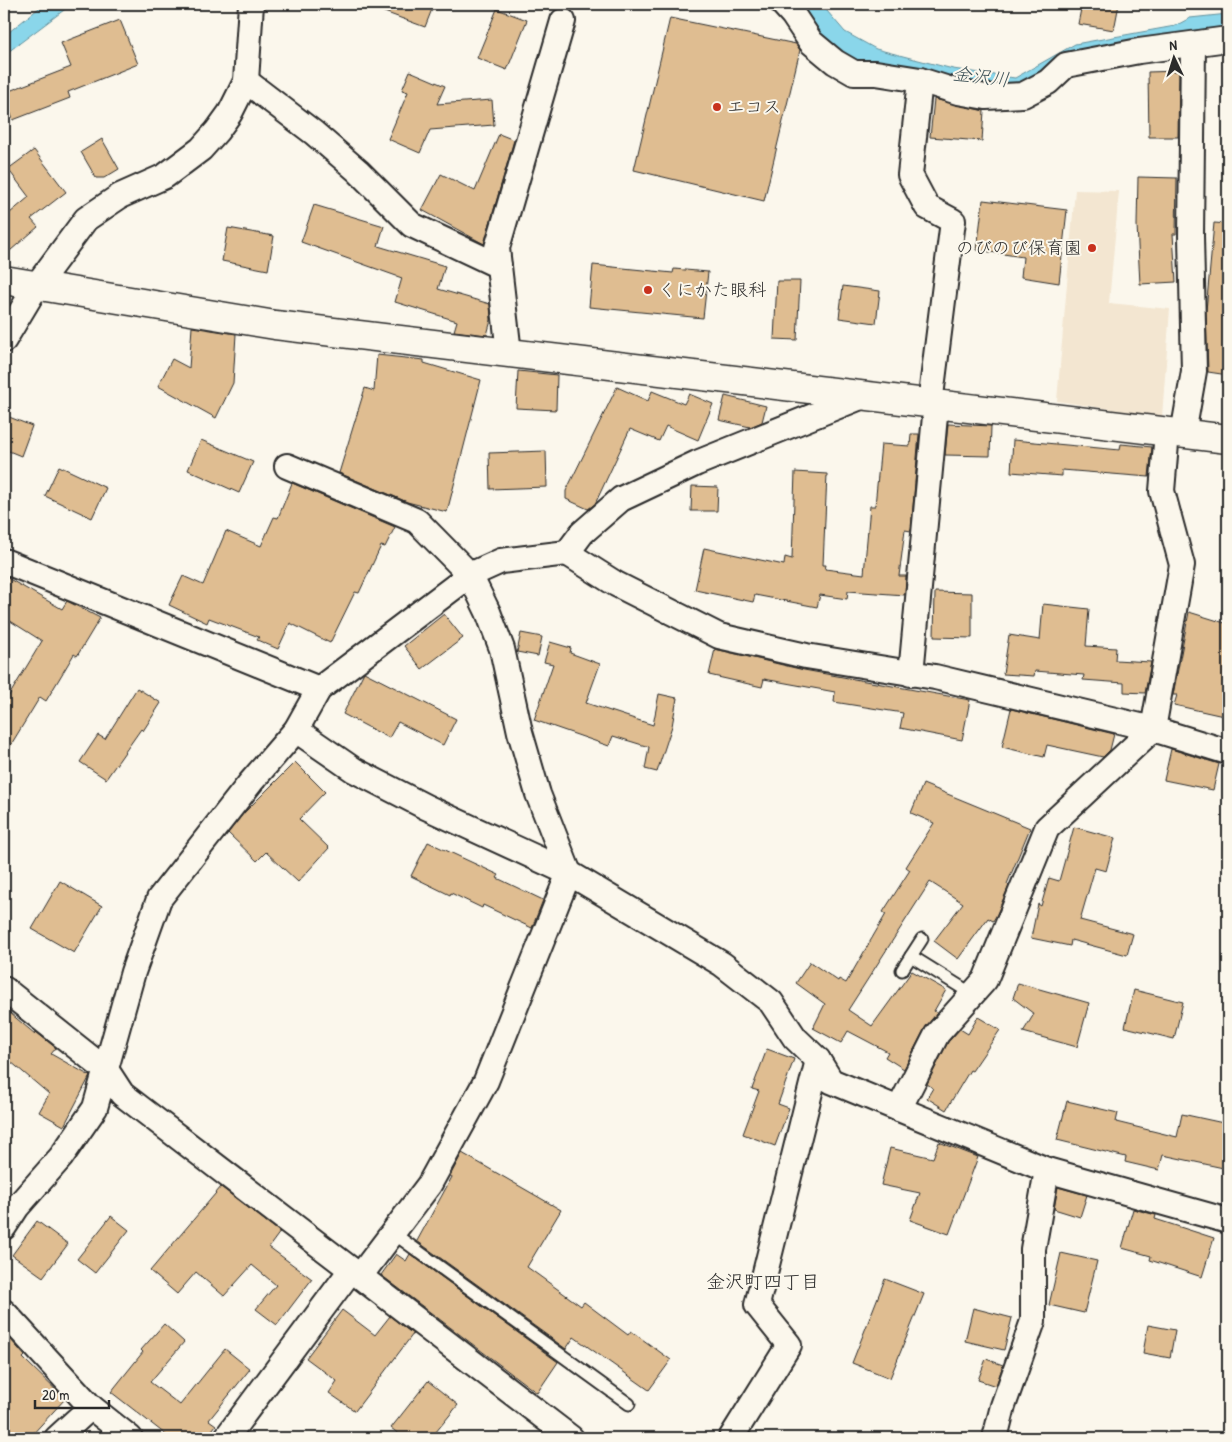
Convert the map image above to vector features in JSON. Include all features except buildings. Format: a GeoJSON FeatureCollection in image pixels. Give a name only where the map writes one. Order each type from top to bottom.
{"type":"FeatureCollection","features":[{"type":"Feature","properties":{"kind":"street"},"geometry":{"type":"LineString","coordinates":[[4,340],[37,285],[86,219],[120,196],[165,176],[201,149],[230,113],[246,81],[251,4]]}},
{"type":"Feature","properties":{"kind":"street"},"geometry":{"type":"LineString","coordinates":[[783,4],[794,15],[811,42],[835,62],[854,73],[876,73],[920,80],[958,92],[986,97],[1023,96],[1048,82],[1066,66],[1140,51],[1228,40]]}},
{"type":"Feature","properties":{"kind":"street"},"geometry":{"type":"LineString","coordinates":[[509,353],[497,248],[563,21]]}},
{"type":"Feature","properties":{"kind":"street"},"geometry":{"type":"LineString","coordinates":[[899,1109],[937,1034],[985,980],[1047,828],[1153,729],[1182,565],[1162,491],[1175,433],[1194,370],[1191,245],[1193,45]]}},
{"type":"Feature","properties":{"kind":"street"},"geometry":{"type":"LineString","coordinates":[[911,674],[933,404],[953,221],[927,207],[910,174],[920,80]]}},
{"type":"Feature","properties":{"kind":"street"},"geometry":{"type":"LineString","coordinates":[[246,81],[314,133],[358,171],[412,225],[499,266]]}},
{"type":"Feature","properties":{"kind":"street"},"geometry":{"type":"LineString","coordinates":[[4,280],[275,325],[1228,439]]}},
{"type":"Feature","properties":{"kind":"street"},"geometry":{"type":"LineString","coordinates":[[567,553],[582,533],[621,498],[698,463],[863,396]]}},
{"type":"Feature","properties":{"kind":"street"},"geometry":{"type":"LineString","coordinates":[[226,1438],[355,1273],[393,1233],[429,1185],[486,1081],[569,873],[538,794],[520,732],[502,649],[488,612],[470,575],[417,521],[287,466]]}},
{"type":"Feature","properties":{"kind":"street"},"geometry":{"type":"LineString","coordinates":[[4,1227],[11,1201],[61,1157],[95,1108],[133,972],[158,899],[251,782],[296,730],[319,688],[470,575],[501,561],[567,553],[616,584],[719,636],[806,656],[936,677],[1153,729],[1228,752]]}},
{"type":"Feature","properties":{"kind":"street"},"geometry":{"type":"LineString","coordinates":[[4,561],[319,688]]}},
{"type":"Feature","properties":{"kind":"street"},"geometry":{"type":"LineString","coordinates":[[296,730],[354,770],[569,873],[722,964],[771,1002],[795,1038],[818,1060],[831,1081],[1047,1170],[1228,1221]]}},
{"type":"Feature","properties":{"kind":"street"},"geometry":{"type":"LineString","coordinates":[[4,989],[106,1071],[122,1094],[571,1438]]}},
{"type":"Feature","properties":{"kind":"street"},"geometry":{"type":"LineString","coordinates":[[731,1438],[789,1345],[757,1305],[818,1060]]}},
{"type":"Feature","properties":{"kind":"street"},"geometry":{"type":"LineString","coordinates":[[995,1438],[1003,1406],[1032,1320],[1032,1249],[1047,1170]]}},
{"type":"Feature","properties":{"kind":"street"},"geometry":{"type":"LineString","coordinates":[[4,1312],[91,1407],[130,1438]]}},
{"type":"Feature","properties":{"kind":"street"},"geometry":{"type":"LineString","coordinates":[[57,1438],[91,1407]]}},
{"type":"Feature","properties":{"kind":"lane"},"geometry":{"type":"LineString","coordinates":[[902,970],[922,939]]}},
{"type":"Feature","properties":{"kind":"lane"},"geometry":{"type":"LineString","coordinates":[[911,956],[972,994]]}},
{"type":"Feature","properties":{"kind":"lane"},"geometry":{"type":"LineString","coordinates":[[393,1233],[629,1404]]}},
{"type":"Feature","properties":{"kind":"shaded area","name":"のびのび保育園"},"geometry":{"type":"Polygon","coordinates":[[[1075,190],[1119,191],[1109,303],[1170,309],[1162,417],[1057,401],[1075,190]]]}},
{"type":"Feature","properties":{"kind":"water"},"geometry":{"type":"Polygon","coordinates":[[[44,4],[72,4],[4,55],[4,36],[44,4]]]}},
{"type":"Feature","properties":{"kind":"water","name":"金沢川"},"geometry":{"type":"Polygon","coordinates":[[[799,4],[821,4],[845,32],[876,49],[953,69],[1015,78],[1075,44],[1175,26],[1190,18],[1228,14],[1228,28],[1008,92],[891,65],[864,63],[853,60],[843,55],[826,41],[811,23],[799,4]]]}},
{"type":"Feature","properties":{"kind":"place","name":"エコス"},"geometry":{"type":"Point","coordinates":[717,107]}},
{"type":"Feature","properties":{"kind":"place","name":"のびのび保育園"},"geometry":{"type":"Point","coordinates":[1092,248]}},
{"type":"Feature","properties":{"kind":"place","name":"くにかた眼科"},"geometry":{"type":"Point","coordinates":[648,290]}},
{"type":"Feature","properties":{"kind":"district","name":"金沢町四丁目"},"geometry":{"type":"Point","coordinates":[763,1281]}}]}
